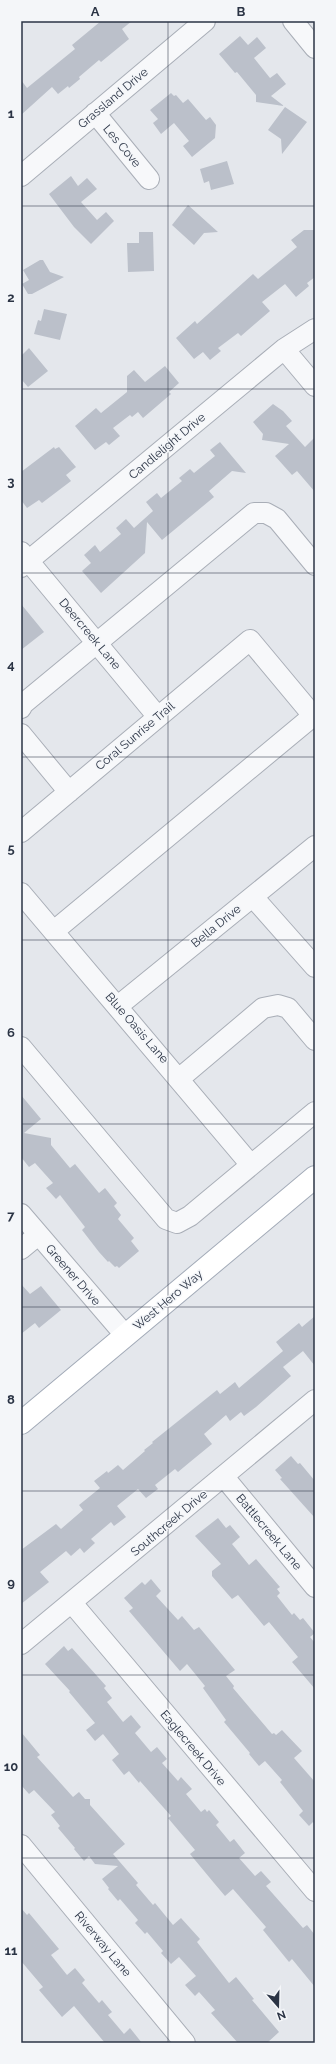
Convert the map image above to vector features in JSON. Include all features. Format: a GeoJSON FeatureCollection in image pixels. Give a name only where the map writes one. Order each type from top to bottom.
{"type":"FeatureCollection","features":[{"type":"Feature","properties":{"kind":"main road","name":"West Hero Way"},"geometry":{"type":"LineString","coordinates":[[21,1423],[315,1177]]}},
{"type":"Feature","properties":{"kind":"street","name":"Grassland Drive"},"geometry":{"type":"LineString","coordinates":[[21,176],[205,21]]}},
{"type":"Feature","properties":{"kind":"street"},"geometry":{"type":"LineString","coordinates":[[293,21],[315,48]]}},
{"type":"Feature","properties":{"kind":"street","name":"Les Cove"},"geometry":{"type":"LineString","coordinates":[[95,113],[149,178]]}},
{"type":"Feature","properties":{"kind":"street","name":"Candlelight Drive"},"geometry":{"type":"LineString","coordinates":[[24,560],[284,349],[315,329]]}},
{"type":"Feature","properties":{"kind":"street"},"geometry":{"type":"LineString","coordinates":[[284,349],[315,386]]}},
{"type":"Feature","properties":{"kind":"street"},"geometry":{"type":"LineString","coordinates":[[21,708],[23,704],[254,513],[266,513],[277,519],[315,565]]}},
{"type":"Feature","properties":{"kind":"street","name":"Deercreek Lane"},"geometry":{"type":"LineString","coordinates":[[24,560],[97,643],[158,717]]}},
{"type":"Feature","properties":{"kind":"street","name":"Coral Sunrise Trail"},"geometry":{"type":"LineString","coordinates":[[21,832],[250,640],[314,717]]}},
{"type":"Feature","properties":{"kind":"street"},"geometry":{"type":"LineString","coordinates":[[54,931],[314,717]]}},
{"type":"Feature","properties":{"kind":"street"},"geometry":{"type":"LineString","coordinates":[[21,734],[69,792]]}},
{"type":"Feature","properties":{"kind":"street","name":"Bella Drive"},"geometry":{"type":"LineString","coordinates":[[118,1006],[315,846]]}},
{"type":"Feature","properties":{"kind":"street","name":"Blue Oasis Lane"},"geometry":{"type":"LineString","coordinates":[[21,893],[180,1078],[251,1165]]}},
{"type":"Feature","properties":{"kind":"street"},"geometry":{"type":"LineString","coordinates":[[253,897],[315,968]]}},
{"type":"Feature","properties":{"kind":"street"},"geometry":{"type":"LineString","coordinates":[[180,1078],[262,1008],[278,1005],[288,1008],[315,1040]]}},
{"type":"Feature","properties":{"kind":"street"},"geometry":{"type":"LineString","coordinates":[[21,1047],[166,1220],[177,1223],[190,1216],[315,1112]]}},
{"type":"Feature","properties":{"kind":"street","name":"Greener Drive"},"geometry":{"type":"LineString","coordinates":[[21,1214],[125,1335]]}},
{"type":"Feature","properties":{"kind":"street"},"geometry":{"type":"LineString","coordinates":[[21,1249],[38,1235]]}},
{"type":"Feature","properties":{"kind":"street","name":"Southcreek Drive"},"geometry":{"type":"LineString","coordinates":[[21,1644],[315,1400]]}},
{"type":"Feature","properties":{"kind":"street","name":"Battlecreek Lane"},"geometry":{"type":"LineString","coordinates":[[224,1477],[315,1587]]}},
{"type":"Feature","properties":{"kind":"street","name":"Eaglecreek Drive"},"geometry":{"type":"LineString","coordinates":[[72,1603],[315,1891]]}},
{"type":"Feature","properties":{"kind":"street","name":"Riverway Lane"},"geometry":{"type":"LineString","coordinates":[[21,1845],[185,2043]]}},
{"type":"Feature","properties":{"kind":"building"},"geometry":{"type":"Polygon","coordinates":[[[101,21],[132,21],[122,29],[129,39],[101,62],[99,60],[79,77],[80,79],[69,88],[68,86],[58,94],[52,87],[21,115],[21,80],[27,88],[75,49],[72,45],[101,21]]]}},
{"type":"Feature","properties":{"kind":"building"},"geometry":{"type":"Polygon","coordinates":[[[240,36],[248,45],[257,37],[266,48],[254,58],[270,78],[277,73],[286,84],[271,96],[284,106],[256,102],[256,95],[237,72],[235,73],[219,54],[240,36]]]}},
{"type":"Feature","properties":{"kind":"building"},"geometry":{"type":"Polygon","coordinates":[[[171,93],[174,96],[176,95],[183,103],[188,99],[206,120],[210,117],[216,125],[215,138],[192,157],[183,146],[189,141],[174,123],[161,134],[153,123],[158,119],[150,110],[171,93]]]}},
{"type":"Feature","properties":{"kind":"building"},"geometry":{"type":"Polygon","coordinates":[[[285,107],[307,122],[282,154],[281,139],[268,130],[285,107]]]}},
{"type":"Feature","properties":{"kind":"building"},"geometry":{"type":"Polygon","coordinates":[[[227,161],[234,184],[211,190],[209,181],[204,183],[200,169],[227,161]]]}},
{"type":"Feature","properties":{"kind":"building"},"geometry":{"type":"Polygon","coordinates":[[[71,176],[78,186],[87,178],[97,189],[81,202],[97,220],[106,212],[114,221],[91,244],[74,227],[49,194],[71,176]]]}},
{"type":"Feature","properties":{"kind":"building"},"geometry":{"type":"Polygon","coordinates":[[[188,205],[218,232],[204,233],[194,245],[172,225],[188,205]]]}},
{"type":"Feature","properties":{"kind":"building"},"geometry":{"type":"Polygon","coordinates":[[[304,230],[315,230],[315,277],[307,283],[309,286],[296,297],[285,284],[262,302],[270,311],[241,336],[238,333],[218,348],[221,351],[210,360],[203,352],[194,359],[176,338],[195,321],[197,324],[253,274],[258,279],[297,247],[291,240],[304,230]]]}},
{"type":"Feature","properties":{"kind":"building"},"geometry":{"type":"Polygon","coordinates":[[[139,232],[153,232],[154,271],[128,272],[127,243],[139,243],[139,232]]]}},
{"type":"Feature","properties":{"kind":"building"},"geometry":{"type":"Polygon","coordinates":[[[40,260],[43,260],[50,272],[64,277],[32,294],[28,294],[22,284],[29,280],[23,270],[40,260]]]}},
{"type":"Feature","properties":{"kind":"building"},"geometry":{"type":"Polygon","coordinates":[[[44,309],[67,314],[60,340],[34,334],[38,320],[41,321],[44,309]]]}},
{"type":"Feature","properties":{"kind":"building"},"geometry":{"type":"Polygon","coordinates":[[[29,348],[48,371],[28,387],[21,379],[21,356],[29,348]]]}},
{"type":"Feature","properties":{"kind":"building"},"geometry":{"type":"Polygon","coordinates":[[[165,366],[179,383],[169,392],[171,394],[143,418],[138,412],[132,417],[130,415],[113,428],[120,436],[109,445],[106,442],[95,450],[75,426],[96,408],[101,413],[127,392],[127,376],[134,370],[145,382],[165,366]]]}},
{"type":"Feature","properties":{"kind":"building"},"geometry":{"type":"Polygon","coordinates":[[[273,404],[283,411],[292,421],[286,426],[305,447],[315,437],[315,492],[297,471],[292,475],[275,456],[289,444],[262,440],[263,434],[253,422],[273,404]]]}},
{"type":"Feature","properties":{"kind":"building"},"geometry":{"type":"Polygon","coordinates":[[[220,442],[246,473],[232,471],[209,491],[214,497],[162,540],[147,522],[145,553],[101,593],[82,571],[91,563],[84,555],[95,545],[100,552],[121,534],[116,528],[126,519],[134,528],[153,511],[146,502],[157,493],[161,498],[182,481],[179,478],[190,469],[194,473],[215,456],[210,450],[220,442]]]}},
{"type":"Feature","properties":{"kind":"building"},"geometry":{"type":"Polygon","coordinates":[[[54,447],[55,449],[59,447],[76,467],[66,475],[71,481],[42,503],[39,500],[27,508],[21,500],[21,472],[54,447]]]}},
{"type":"Feature","properties":{"kind":"building"},"geometry":{"type":"Polygon","coordinates":[[[21,604],[44,632],[21,650],[21,604]]]}},
{"type":"Feature","properties":{"kind":"building"},"geometry":{"type":"Polygon","coordinates":[[[21,1095],[41,1119],[24,1133],[51,1138],[51,1145],[70,1168],[75,1164],[99,1193],[105,1188],[117,1203],[114,1206],[121,1215],[118,1219],[134,1238],[131,1241],[139,1251],[119,1268],[117,1266],[115,1267],[109,1261],[108,1262],[99,1252],[82,1230],[85,1227],[60,1195],[56,1199],[46,1188],[53,1183],[35,1163],[29,1167],[21,1157],[21,1095]]]}},
{"type":"Feature","properties":{"kind":"building"},"geometry":{"type":"Polygon","coordinates":[[[21,1284],[30,1294],[41,1286],[61,1310],[39,1328],[35,1323],[21,1334],[21,1284]]]}},
{"type":"Feature","properties":{"kind":"building"},"geometry":{"type":"Polygon","coordinates":[[[315,1316],[315,1366],[303,1351],[283,1367],[291,1376],[244,1416],[241,1412],[230,1421],[226,1415],[204,1434],[212,1444],[178,1472],[175,1469],[155,1485],[158,1489],[146,1498],[138,1489],[117,1506],[126,1517],[114,1526],[111,1522],[91,1539],[95,1543],[84,1553],[80,1548],[71,1556],[66,1551],[40,1572],[49,1582],[21,1604],[21,1550],[56,1524],[61,1529],[83,1510],[79,1505],[100,1488],[94,1481],[107,1471],[108,1473],[118,1465],[123,1470],[145,1451],[144,1450],[153,1443],[152,1442],[217,1390],[220,1394],[235,1382],[239,1388],[283,1351],[276,1342],[299,1323],[302,1327],[315,1316]]]}},
{"type":"Feature","properties":{"kind":"building"},"geometry":{"type":"Polygon","coordinates":[[[291,1456],[298,1464],[300,1463],[315,1481],[315,1518],[280,1479],[282,1478],[275,1470],[291,1456]]]}},
{"type":"Feature","properties":{"kind":"building"},"geometry":{"type":"Polygon","coordinates":[[[218,1518],[226,1528],[230,1525],[240,1537],[232,1544],[249,1565],[256,1559],[280,1587],[277,1589],[280,1593],[277,1596],[292,1615],[294,1613],[300,1620],[303,1618],[315,1633],[310,1637],[315,1643],[315,1689],[292,1662],[298,1657],[269,1622],[264,1626],[238,1595],[232,1599],[212,1576],[212,1571],[221,1564],[195,1536],[218,1518]]]}},
{"type":"Feature","properties":{"kind":"building"},"geometry":{"type":"Polygon","coordinates":[[[151,1579],[161,1591],[156,1596],[178,1620],[182,1616],[194,1630],[199,1627],[235,1670],[226,1676],[234,1686],[233,1688],[272,1734],[274,1733],[276,1735],[282,1730],[302,1751],[294,1758],[315,1782],[315,1825],[313,1822],[309,1826],[299,1815],[303,1811],[280,1782],[282,1780],[265,1761],[259,1766],[249,1754],[250,1753],[224,1722],[226,1720],[203,1688],[205,1686],[187,1664],[180,1671],[129,1611],[133,1608],[124,1598],[142,1582],[145,1585],[151,1579]]]}},
{"type":"Feature","properties":{"kind":"building"},"geometry":{"type":"Polygon","coordinates":[[[64,1646],[68,1651],[72,1648],[106,1686],[104,1688],[112,1698],[107,1702],[123,1722],[131,1715],[141,1727],[135,1733],[151,1752],[157,1747],[167,1759],[162,1763],[178,1781],[181,1777],[192,1789],[186,1794],[201,1812],[205,1809],[207,1812],[209,1810],[219,1822],[216,1825],[230,1842],[234,1839],[245,1853],[239,1858],[255,1876],[261,1871],[271,1882],[266,1886],[303,1928],[307,1925],[315,1935],[315,1987],[292,1959],[289,1962],[263,1930],[266,1927],[233,1889],[225,1896],[214,1883],[190,1854],[195,1850],[168,1818],[171,1816],[140,1781],[139,1783],[129,1771],[124,1775],[112,1760],[119,1754],[103,1734],[95,1741],[86,1730],[95,1723],[69,1692],[70,1691],[45,1664],[64,1646]]]}},
{"type":"Feature","properties":{"kind":"building"},"geometry":{"type":"Polygon","coordinates":[[[21,1732],[40,1755],[37,1757],[73,1797],[79,1792],[85,1799],[90,1799],[90,1805],[125,1844],[113,1854],[138,1883],[136,1885],[153,1905],[155,1903],[173,1925],[181,1918],[200,1939],[197,1942],[229,1983],[236,1977],[254,1999],[252,2000],[279,2032],[267,2043],[238,2043],[211,2013],[215,2010],[199,1992],[195,1996],[185,1985],[196,1976],[179,1957],[171,1964],[161,1953],[163,1951],[147,1932],[145,1934],[135,1923],[138,1920],[120,1899],[118,1901],[108,1889],[109,1888],[102,1879],[118,1866],[95,1864],[89,1856],[84,1861],[58,1828],[60,1826],[51,1815],[55,1812],[34,1790],[29,1794],[21,1785],[21,1732]]]}},
{"type":"Feature","properties":{"kind":"building"},"geometry":{"type":"Polygon","coordinates":[[[21,1908],[27,1915],[29,1913],[59,1949],[51,1955],[67,1975],[75,1968],[85,1980],[82,1983],[99,2003],[102,2000],[112,2012],[108,2015],[124,2034],[130,2028],[142,2043],[105,2043],[74,2006],[62,2017],[39,1990],[43,1987],[21,1961],[21,1908]]]}}]}
